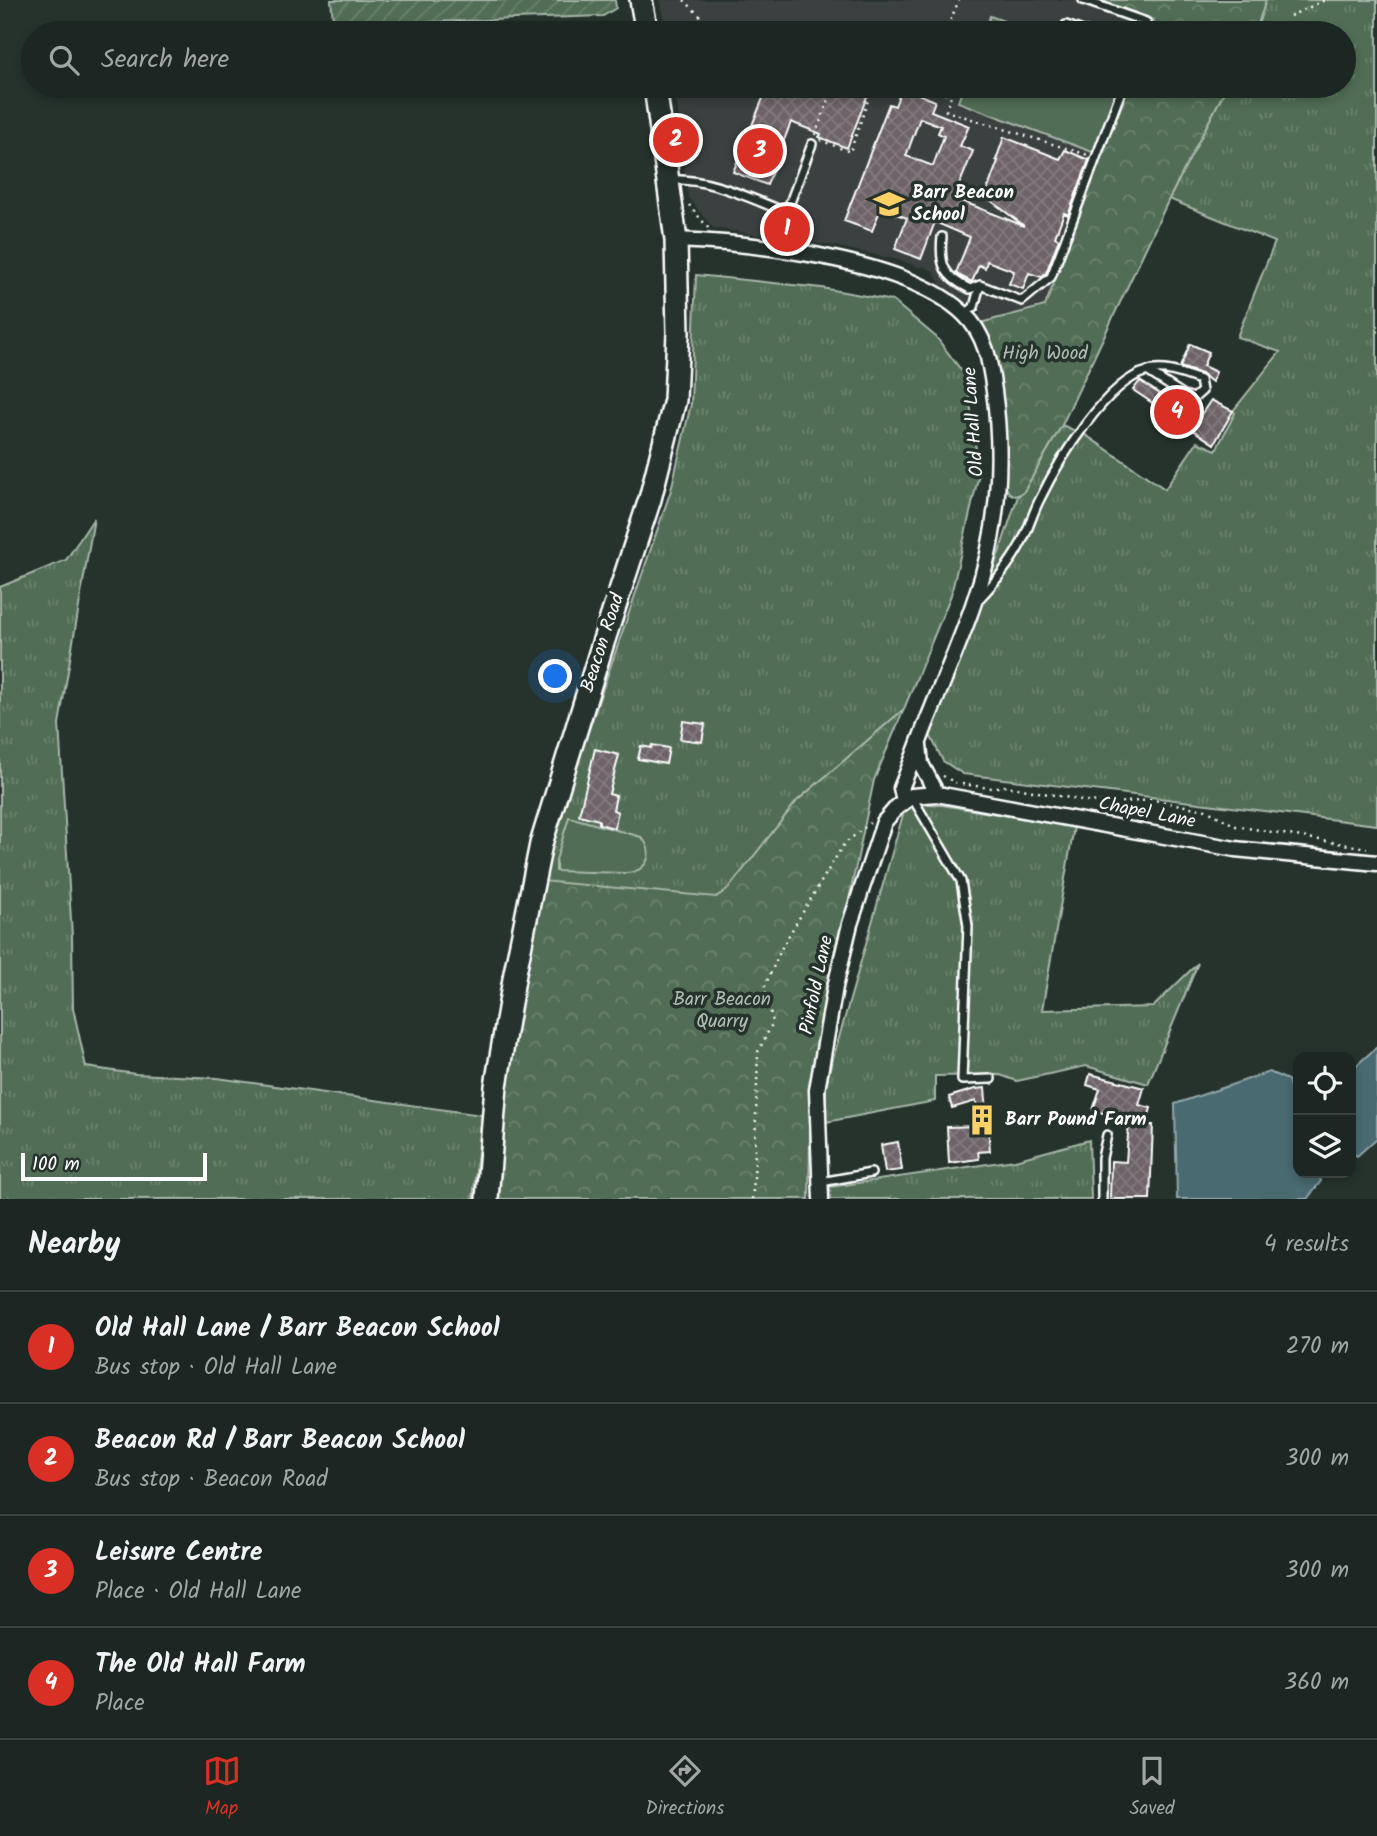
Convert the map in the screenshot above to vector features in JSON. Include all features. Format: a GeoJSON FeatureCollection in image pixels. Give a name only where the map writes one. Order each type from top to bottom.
{"type":"FeatureCollection","features":[{"type":"Feature","properties":{"kind":"main road"},"geometry":{"type":"LineString","coordinates":[[641,0],[645,21]]}},
{"type":"Feature","properties":{"kind":"main road","name":"Beacon Road"},"geometry":{"type":"LineString","coordinates":[[487,1199],[496,1086],[515,972],[541,844],[650,499],[675,400],[678,333],[676,180],[658,98]]}},
{"type":"Feature","properties":{"kind":"street","name":"Old Hall Lane"},"geometry":{"type":"LineString","coordinates":[[676,240],[721,242],[773,249],[901,276],[933,291],[964,314],[989,354],[997,413],[999,474],[993,531],[974,603],[901,788],[908,798]]}},
{"type":"Feature","properties":{"kind":"street"},"geometry":{"type":"LineString","coordinates":[[919,740],[921,764],[937,794]]}},
{"type":"Feature","properties":{"kind":"street","name":"Chapel Lane"},"geometry":{"type":"LineString","coordinates":[[908,798],[937,794],[1235,849],[1377,863]]}},
{"type":"Feature","properties":{"kind":"street","name":"Pinfold Lane"},"geometry":{"type":"LineString","coordinates":[[821,1199],[817,1090],[830,1012],[850,924],[884,822],[908,798]]}},
{"type":"Feature","properties":{"kind":"lane"},"geometry":{"type":"LineString","coordinates":[[1083,0],[1143,21]]}},
{"type":"Feature","properties":{"kind":"lane"},"geometry":{"type":"LineString","coordinates":[[943,237],[941,251],[947,274],[970,289],[980,285],[1022,302],[1051,277],[1118,98]]}},
{"type":"Feature","properties":{"kind":"lane"},"geometry":{"type":"LineString","coordinates":[[773,249],[812,144]]}},
{"type":"Feature","properties":{"kind":"lane"},"geometry":{"type":"LineString","coordinates":[[676,180],[721,188],[786,212]]}},
{"type":"Feature","properties":{"kind":"lane"},"geometry":{"type":"LineString","coordinates":[[964,314],[974,307],[980,285]]}},
{"type":"Feature","properties":{"kind":"lane"},"geometry":{"type":"LineString","coordinates":[[974,603],[1002,574],[1020,545],[1041,498],[1084,427],[1116,388],[1147,371],[1167,369],[1200,380],[1202,391],[1194,398],[1184,395],[1147,371]]}},
{"type":"Feature","properties":{"kind":"lane"},"geometry":{"type":"LineString","coordinates":[[908,798],[961,881],[967,908],[962,1080],[991,1079]]}},
{"type":"Feature","properties":{"kind":"lane"},"geometry":{"type":"LineString","coordinates":[[1102,1199],[1102,1158],[1107,1135]]}},
{"type":"Feature","properties":{"kind":"lane"},"geometry":{"type":"LineString","coordinates":[[821,1182],[871,1173]]}},
{"type":"Feature","properties":{"kind":"path"},"geometry":{"type":"LineString","coordinates":[[684,0],[705,21]]}},
{"type":"Feature","properties":{"kind":"path"},"geometry":{"type":"LineString","coordinates":[[950,21],[959,0]]}},
{"type":"Feature","properties":{"kind":"path"},"geometry":{"type":"LineString","coordinates":[[1290,16],[1325,0]]}},
{"type":"Feature","properties":{"kind":"path"},"geometry":{"type":"LineString","coordinates":[[829,98],[814,137],[850,152],[870,98]]}},
{"type":"Feature","properties":{"kind":"path"},"geometry":{"type":"LineString","coordinates":[[950,98],[946,111],[1096,158]]}},
{"type":"Feature","properties":{"kind":"path"},"geometry":{"type":"LineString","coordinates":[[676,180],[684,199],[721,242]]}},
{"type":"Feature","properties":{"kind":"path"},"geometry":{"type":"LineString","coordinates":[[937,772],[955,783],[989,788],[1006,786],[1086,802],[1154,800],[1206,810],[1236,826],[1377,849]]}},
{"type":"Feature","properties":{"kind":"path"},"geometry":{"type":"LineString","coordinates":[[752,1199],[758,1052],[773,1022],[764,988],[783,946],[844,844],[870,823],[884,822]]}},
{"type":"Feature","properties":{"kind":"shaded area"},"geometry":{"type":"Polygon","coordinates":[[[660,0],[1162,0],[1154,21],[664,21],[660,0]]]}},
{"type":"Feature","properties":{"kind":"shaded area","name":"Barr Beacon School"},"geometry":{"type":"Polygon","coordinates":[[[676,98],[1124,98],[1045,306],[979,323],[980,311],[968,307],[940,284],[933,271],[923,266],[921,268],[903,261],[835,246],[713,228],[688,197],[676,98]]]}},
{"type":"Feature","properties":{"kind":"green space"},"geometry":{"type":"Polygon","coordinates":[[[331,0],[615,0],[616,8],[603,16],[458,21],[333,19],[331,0]]]}},
{"type":"Feature","properties":{"kind":"green space"},"geometry":{"type":"Polygon","coordinates":[[[1100,0],[1266,0],[1259,21],[1154,20],[1100,0]]]}},
{"type":"Feature","properties":{"kind":"green space"},"geometry":{"type":"Polygon","coordinates":[[[1266,0],[1377,0],[1377,825],[963,774],[943,761],[929,733],[976,621],[1018,496],[1023,493],[1062,425],[1087,436],[1165,489],[1197,442],[1216,450],[1235,413],[1233,411],[1280,352],[1237,337],[1275,242],[1169,199],[1221,98],[1356,98],[1356,21],[1259,21],[1266,0]]]}},
{"type":"Feature","properties":{"kind":"green space"},"geometry":{"type":"Polygon","coordinates":[[[990,16],[1004,21],[988,21],[990,16]]]}},
{"type":"Feature","properties":{"kind":"green space"},"geometry":{"type":"Polygon","coordinates":[[[960,98],[1116,98],[1095,153],[958,102],[960,98]]]}},
{"type":"Feature","properties":{"kind":"green space","name":"High Wood"},"geometry":{"type":"Polygon","coordinates":[[[1124,98],[1221,98],[1169,199],[1062,425],[1023,493],[1015,496],[1009,493],[1003,482],[1004,426],[998,363],[980,323],[1045,306],[1124,98]]]}},
{"type":"Feature","properties":{"kind":"green space"},"geometry":{"type":"Polygon","coordinates":[[[696,275],[822,288],[893,301],[936,337],[967,378],[979,474],[951,595],[904,709],[797,801],[728,890],[622,952],[499,1199],[505,1088],[548,849],[671,490],[691,404],[696,275]]]}},
{"type":"Feature","properties":{"kind":"green space"},"geometry":{"type":"Polygon","coordinates":[[[94,518],[59,724],[72,936],[73,1008],[86,1067],[136,1074],[217,1078],[482,1115],[473,1199],[0,1199],[0,587],[66,560],[94,518]]]}},
{"type":"Feature","properties":{"kind":"green space","name":"Barr Beacon Quarry"},"geometry":{"type":"Polygon","coordinates":[[[904,709],[874,780],[811,1080],[809,1199],[499,1199],[505,1088],[542,881],[716,897],[728,889],[797,801],[904,709]]]}},
{"type":"Feature","properties":{"kind":"green space"},"geometry":{"type":"Polygon","coordinates":[[[912,804],[942,805],[1074,827],[1042,1010],[1153,1007],[1198,963],[1148,1084],[1086,1066],[1017,1081],[1000,1075],[935,1076],[935,1101],[826,1122],[826,1083],[904,811],[912,804]]]}},
{"type":"Feature","properties":{"kind":"green space"},"geometry":{"type":"Polygon","coordinates":[[[569,817],[641,837],[646,843],[649,855],[644,866],[625,873],[556,871],[556,860],[569,817]]]}},
{"type":"Feature","properties":{"kind":"green space"},"geometry":{"type":"Polygon","coordinates":[[[1089,1140],[1091,1199],[829,1199],[830,1187],[1015,1160],[1089,1140]]]}},
{"type":"Feature","properties":{"kind":"water"},"geometry":{"type":"Polygon","coordinates":[[[1377,1047],[1377,1138],[1357,1156],[1356,1155],[1356,1066],[1377,1047]]]}},
{"type":"Feature","properties":{"kind":"water"},"geometry":{"type":"Polygon","coordinates":[[[1269,1072],[1288,1080],[1293,1096],[1293,1178],[1320,1178],[1321,1181],[1307,1199],[1177,1199],[1175,1104],[1269,1072]]]}},
{"type":"Feature","properties":{"kind":"building"},"geometry":{"type":"Polygon","coordinates":[[[763,98],[866,98],[847,148],[791,122],[767,185],[733,172],[763,98]]]}},
{"type":"Feature","properties":{"kind":"building"},"geometry":{"type":"Polygon","coordinates":[[[898,98],[928,98],[935,101],[931,111],[969,126],[960,146],[973,151],[954,198],[1024,226],[985,196],[1004,137],[1060,159],[1065,150],[1089,160],[1068,215],[1064,213],[1055,237],[1059,239],[1046,273],[1041,277],[1029,273],[1023,289],[1009,284],[1014,271],[987,261],[985,268],[979,265],[972,282],[956,273],[970,237],[935,222],[921,259],[895,249],[907,218],[881,208],[872,231],[844,221],[889,104],[895,106],[898,98]],[[920,118],[906,156],[933,166],[944,136],[938,133],[941,126],[920,118]]]}},
{"type":"Feature","properties":{"kind":"building"},"geometry":{"type":"Polygon","coordinates":[[[1190,344],[1209,352],[1203,366],[1216,372],[1212,382],[1202,374],[1180,367],[1190,344]]]}},
{"type":"Feature","properties":{"kind":"building"},"geometry":{"type":"Polygon","coordinates":[[[1140,381],[1198,419],[1211,400],[1233,411],[1214,444],[1133,390],[1140,381]]]}},
{"type":"Feature","properties":{"kind":"building"},"geometry":{"type":"Polygon","coordinates":[[[683,721],[705,724],[702,742],[680,739],[683,721]]]}},
{"type":"Feature","properties":{"kind":"building"},"geometry":{"type":"Polygon","coordinates":[[[652,745],[669,748],[666,764],[638,759],[641,746],[651,748],[652,745]]]}},
{"type":"Feature","properties":{"kind":"building"},"geometry":{"type":"Polygon","coordinates":[[[595,749],[619,755],[609,794],[616,796],[613,810],[618,812],[614,828],[599,824],[599,820],[579,815],[595,749]]]}},
{"type":"Feature","properties":{"kind":"building"},"geometry":{"type":"Polygon","coordinates":[[[1090,1074],[1144,1088],[1139,1105],[1151,1108],[1146,1125],[1153,1125],[1150,1199],[1110,1199],[1111,1161],[1126,1162],[1129,1121],[1093,1110],[1100,1089],[1087,1085],[1090,1074]]]}},
{"type":"Feature","properties":{"kind":"building"},"geometry":{"type":"Polygon","coordinates":[[[985,1088],[990,1151],[978,1152],[979,1159],[949,1163],[947,1127],[978,1126],[976,1101],[952,1108],[949,1097],[985,1088]]]}},
{"type":"Feature","properties":{"kind":"building"},"geometry":{"type":"Polygon","coordinates":[[[898,1142],[902,1170],[885,1172],[881,1145],[898,1142]]]}},
{"type":"Feature","properties":{"kind":"place","name":"Beacon Rd / Barr Beacon School"},"geometry":{"type":"Point","coordinates":[676,140]}},
{"type":"Feature","properties":{"kind":"place","name":"Leisure Centre"},"geometry":{"type":"Point","coordinates":[760,151]}},
{"type":"Feature","properties":{"kind":"place","name":"Barr Beacon School"},"geometry":{"type":"Point","coordinates":[889,204]}},
{"type":"Feature","properties":{"kind":"place","name":"Old Hall Lane / Barr Beacon School"},"geometry":{"type":"Point","coordinates":[787,229]}},
{"type":"Feature","properties":{"kind":"place","name":"The Old Hall Farm"},"geometry":{"type":"Point","coordinates":[1177,412]}},
{"type":"Feature","properties":{"kind":"place","name":"Barr Pound Farm"},"geometry":{"type":"Point","coordinates":[982,1120]}}]}
